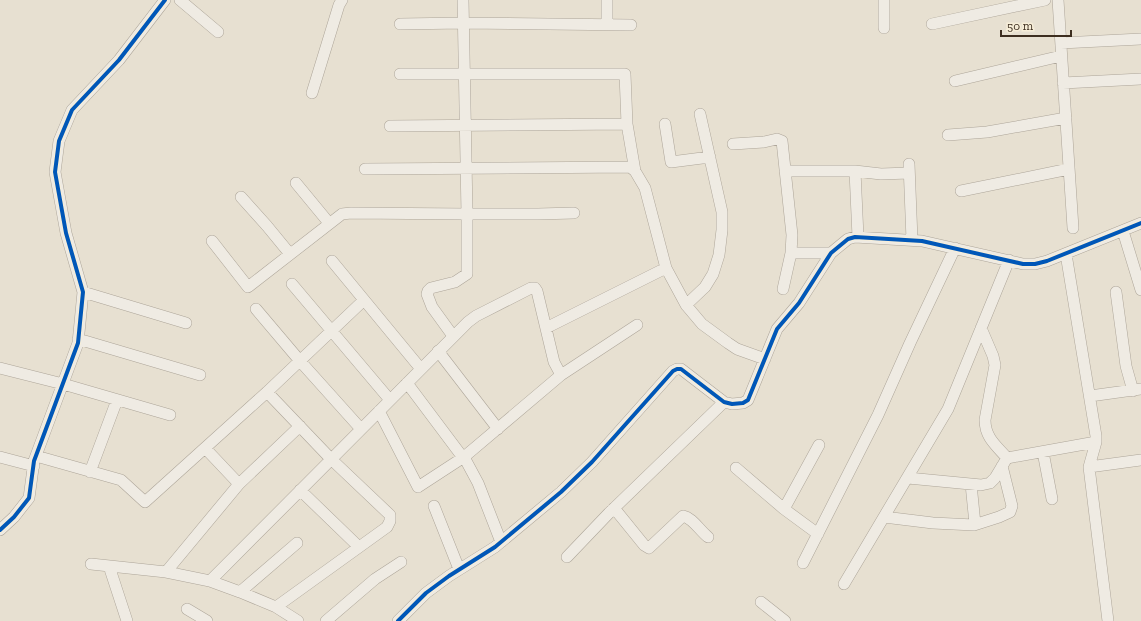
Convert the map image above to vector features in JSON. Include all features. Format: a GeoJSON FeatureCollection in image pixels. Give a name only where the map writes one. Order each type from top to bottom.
{"type":"FeatureCollection","features":[{"type":"Feature","properties":{"kind":"street"},"geometry":{"type":"LineString","coordinates":[[0,530],[14,517],[29,498],[35,461],[78,343],[83,292],[66,233],[55,172],[58,141],[72,110],[119,60],[165,0]]}},
{"type":"Feature","properties":{"kind":"street"},"geometry":{"type":"LineString","coordinates":[[180,0],[218,32]]}},
{"type":"Feature","properties":{"kind":"street"},"geometry":{"type":"LineString","coordinates":[[312,94],[339,5],[342,0]]}},
{"type":"Feature","properties":{"kind":"street"},"geometry":{"type":"LineString","coordinates":[[453,336],[432,307],[427,294],[431,288],[455,282],[467,274],[463,0]]}},
{"type":"Feature","properties":{"kind":"street"},"geometry":{"type":"LineString","coordinates":[[607,0],[607,24]]}},
{"type":"Feature","properties":{"kind":"street"},"geometry":{"type":"LineString","coordinates":[[884,0],[884,28]]}},
{"type":"Feature","properties":{"kind":"street"},"geometry":{"type":"LineString","coordinates":[[932,24],[1045,0]]}},
{"type":"Feature","properties":{"kind":"street"},"geometry":{"type":"LineString","coordinates":[[1058,0],[1072,228]]}},
{"type":"Feature","properties":{"kind":"street"},"geometry":{"type":"LineString","coordinates":[[400,24],[463,22],[631,25]]}},
{"type":"Feature","properties":{"kind":"street"},"geometry":{"type":"LineString","coordinates":[[1060,43],[1141,39]]}},
{"type":"Feature","properties":{"kind":"street"},"geometry":{"type":"LineString","coordinates":[[954,81],[1062,56]]}},
{"type":"Feature","properties":{"kind":"street"},"geometry":{"type":"LineString","coordinates":[[400,74],[625,74],[627,124],[635,171],[644,188],[666,268],[686,305],[702,324],[737,349],[765,359]]}},
{"type":"Feature","properties":{"kind":"street"},"geometry":{"type":"LineString","coordinates":[[1063,83],[1141,78]]}},
{"type":"Feature","properties":{"kind":"street"},"geometry":{"type":"LineString","coordinates":[[686,305],[705,287],[713,274],[719,255],[722,230],[722,212],[700,114]]}},
{"type":"Feature","properties":{"kind":"street"},"geometry":{"type":"LineString","coordinates":[[948,135],[987,132],[1066,118]]}},
{"type":"Feature","properties":{"kind":"street"},"geometry":{"type":"LineString","coordinates":[[390,126],[627,124]]}},
{"type":"Feature","properties":{"kind":"street"},"geometry":{"type":"LineString","coordinates":[[665,124],[671,162],[710,157]]}},
{"type":"Feature","properties":{"kind":"street"},"geometry":{"type":"LineString","coordinates":[[733,144],[764,142],[777,139],[782,141],[792,235],[791,253],[783,289]]}},
{"type":"Feature","properties":{"kind":"street"},"geometry":{"type":"LineString","coordinates":[[365,169],[630,167],[635,171]]}},
{"type":"Feature","properties":{"kind":"street"},"geometry":{"type":"LineString","coordinates":[[785,171],[855,171],[881,174],[909,168],[912,240]]}},
{"type":"Feature","properties":{"kind":"street"},"geometry":{"type":"LineString","coordinates":[[961,191],[1069,169]]}},
{"type":"Feature","properties":{"kind":"street"},"geometry":{"type":"LineString","coordinates":[[855,171],[858,237]]}},
{"type":"Feature","properties":{"kind":"street"},"geometry":{"type":"LineString","coordinates":[[296,183],[329,223]]}},
{"type":"Feature","properties":{"kind":"street"},"geometry":{"type":"LineString","coordinates":[[242,197],[290,254]]}},
{"type":"Feature","properties":{"kind":"street"},"geometry":{"type":"LineString","coordinates":[[212,241],[248,287],[342,214],[574,213]]}},
{"type":"Feature","properties":{"kind":"street"},"geometry":{"type":"LineString","coordinates":[[403,620],[426,593],[459,569],[495,547],[561,492],[592,462],[677,369],[681,369],[724,402],[732,404],[743,403],[748,400],[777,329],[799,302],[831,253],[848,239],[858,237],[922,241],[1023,264],[1036,264],[1066,254],[1141,223]]}},
{"type":"Feature","properties":{"kind":"street"},"geometry":{"type":"LineString","coordinates":[[1123,231],[1141,290]]}},
{"type":"Feature","properties":{"kind":"street"},"geometry":{"type":"LineString","coordinates":[[803,563],[878,415],[955,248]]}},
{"type":"Feature","properties":{"kind":"street"},"geometry":{"type":"LineString","coordinates":[[791,253],[831,253]]}},
{"type":"Feature","properties":{"kind":"street"},"geometry":{"type":"LineString","coordinates":[[1066,254],[1096,436],[1096,442],[1089,467],[1108,621]]}},
{"type":"Feature","properties":{"kind":"street"},"geometry":{"type":"LineString","coordinates":[[844,584],[948,409],[1009,260]]}},
{"type":"Feature","properties":{"kind":"street"},"geometry":{"type":"LineString","coordinates":[[332,261],[421,368]]}},
{"type":"Feature","properties":{"kind":"street"},"geometry":{"type":"LineString","coordinates":[[546,328],[666,268]]}},
{"type":"Feature","properties":{"kind":"street"},"geometry":{"type":"LineString","coordinates":[[292,284],[390,400]]}},
{"type":"Feature","properties":{"kind":"street"},"geometry":{"type":"LineString","coordinates":[[210,581],[453,336],[476,316],[531,288],[535,288],[554,362],[561,375]]}},
{"type":"Feature","properties":{"kind":"street"},"geometry":{"type":"LineString","coordinates":[[83,292],[186,323]]}},
{"type":"Feature","properties":{"kind":"street"},"geometry":{"type":"LineString","coordinates":[[1090,396],[1137,390],[1126,366],[1116,292]]}},
{"type":"Feature","properties":{"kind":"street"},"geometry":{"type":"LineString","coordinates":[[0,457],[35,461],[121,480],[145,502],[267,392],[364,300]]}},
{"type":"Feature","properties":{"kind":"street"},"geometry":{"type":"LineString","coordinates":[[256,309],[361,429]]}},
{"type":"Feature","properties":{"kind":"street"},"geometry":{"type":"LineString","coordinates":[[379,411],[418,487],[464,457],[561,375],[637,325]]}},
{"type":"Feature","properties":{"kind":"street"},"geometry":{"type":"LineString","coordinates":[[884,517],[933,523],[976,524],[1010,512],[1012,506],[1005,462],[985,429],[985,420],[995,365],[993,356],[981,328]]}},
{"type":"Feature","properties":{"kind":"street"},"geometry":{"type":"LineString","coordinates":[[78,339],[200,375]]}},
{"type":"Feature","properties":{"kind":"street"},"geometry":{"type":"LineString","coordinates":[[438,351],[498,429]]}},
{"type":"Feature","properties":{"kind":"street"},"geometry":{"type":"LineString","coordinates":[[0,368],[63,384],[170,415]]}},
{"type":"Feature","properties":{"kind":"street"},"geometry":{"type":"LineString","coordinates":[[407,383],[464,457],[478,483],[501,542]]}},
{"type":"Feature","properties":{"kind":"street"},"geometry":{"type":"LineString","coordinates":[[267,392],[331,459],[390,515],[390,521],[387,527],[276,607]]}},
{"type":"Feature","properties":{"kind":"street"},"geometry":{"type":"LineString","coordinates":[[90,472],[117,400]]}},
{"type":"Feature","properties":{"kind":"street"},"geometry":{"type":"LineString","coordinates":[[567,557],[614,508],[724,402]]}},
{"type":"Feature","properties":{"kind":"street"},"geometry":{"type":"LineString","coordinates":[[166,572],[239,484],[300,426]]}},
{"type":"Feature","properties":{"kind":"street"},"geometry":{"type":"LineString","coordinates":[[908,478],[981,485],[990,483],[1005,462],[1043,452],[1096,442]]}},
{"type":"Feature","properties":{"kind":"street"},"geometry":{"type":"LineString","coordinates":[[784,509],[819,445]]}},
{"type":"Feature","properties":{"kind":"street"},"geometry":{"type":"LineString","coordinates":[[205,448],[239,484]]}},
{"type":"Feature","properties":{"kind":"street"},"geometry":{"type":"LineString","coordinates":[[1043,452],[1052,499]]}},
{"type":"Feature","properties":{"kind":"street"},"geometry":{"type":"LineString","coordinates":[[1089,467],[1141,460]]}},
{"type":"Feature","properties":{"kind":"street"},"geometry":{"type":"LineString","coordinates":[[736,468],[784,509],[818,534]]}},
{"type":"Feature","properties":{"kind":"street"},"geometry":{"type":"LineString","coordinates":[[971,484],[976,524]]}},
{"type":"Feature","properties":{"kind":"street"},"geometry":{"type":"LineString","coordinates":[[300,490],[358,547]]}},
{"type":"Feature","properties":{"kind":"street"},"geometry":{"type":"LineString","coordinates":[[434,506],[459,569]]}},
{"type":"Feature","properties":{"kind":"street"},"geometry":{"type":"LineString","coordinates":[[614,508],[644,545],[649,548],[683,516],[688,517],[702,532],[708,536]]}},
{"type":"Feature","properties":{"kind":"street"},"geometry":{"type":"LineString","coordinates":[[240,592],[297,543]]}},
{"type":"Feature","properties":{"kind":"street"},"geometry":{"type":"LineString","coordinates":[[326,621],[375,579],[401,562]]}},
{"type":"Feature","properties":{"kind":"street"},"geometry":{"type":"LineString","coordinates":[[91,564],[166,572],[210,581],[276,607],[298,621]]}},
{"type":"Feature","properties":{"kind":"street"},"geometry":{"type":"LineString","coordinates":[[109,566],[127,621]]}},
{"type":"Feature","properties":{"kind":"street"},"geometry":{"type":"LineString","coordinates":[[761,602],[785,621]]}},
{"type":"Feature","properties":{"kind":"street"},"geometry":{"type":"LineString","coordinates":[[187,608],[207,621]]}},
{"type":"Feature","properties":{"kind":"cycle path"},"geometry":{"type":"LineString","coordinates":[[0,530],[14,517],[29,498],[34,461],[78,343],[83,292],[66,233],[55,172],[59,141],[72,110],[119,60],[165,0]]}},
{"type":"Feature","properties":{"kind":"cycle path"},"geometry":{"type":"LineString","coordinates":[[398,621],[426,593],[449,576],[495,547],[561,492],[592,462],[673,371],[681,369],[724,402],[732,404],[743,403],[748,400],[777,329],[799,303],[831,253],[848,239],[855,237],[922,241],[1023,264],[1035,264],[1047,261],[1141,223]]}}]}
